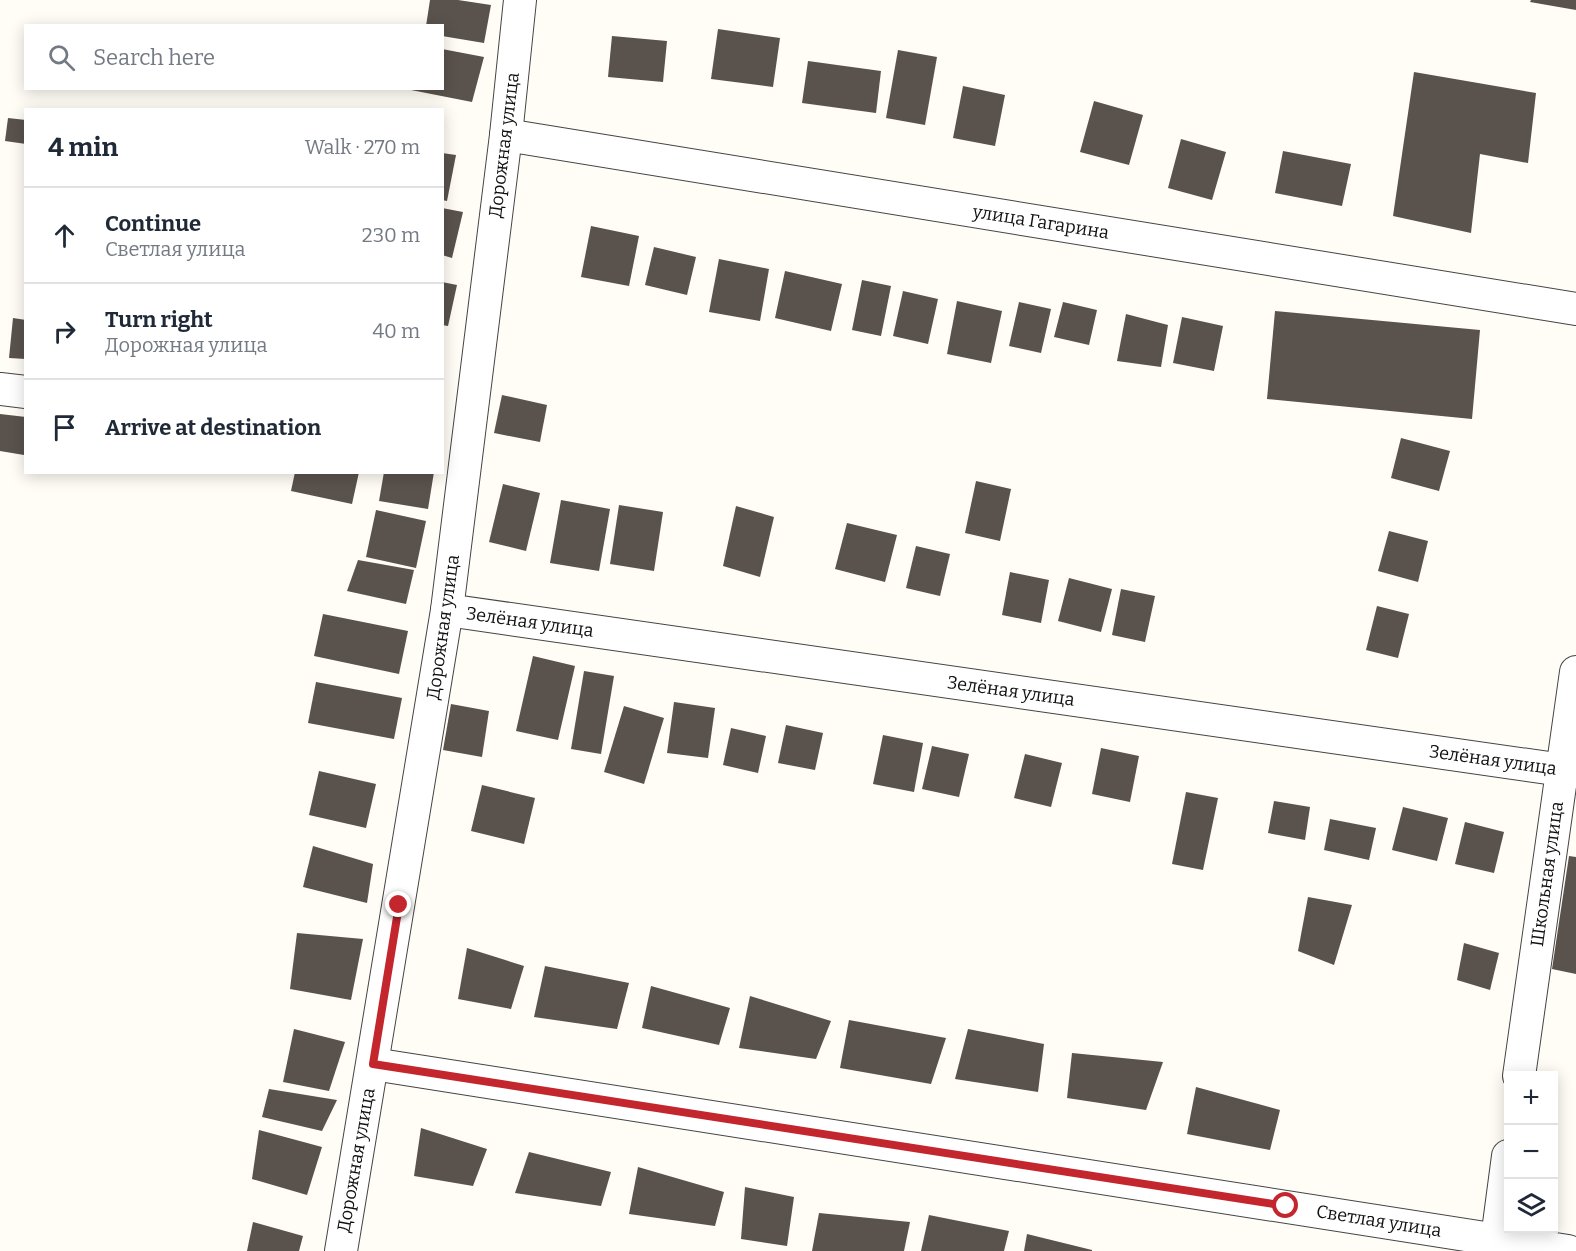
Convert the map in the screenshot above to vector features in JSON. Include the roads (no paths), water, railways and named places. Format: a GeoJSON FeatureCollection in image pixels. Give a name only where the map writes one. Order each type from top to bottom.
{"type":"FeatureCollection","features":[{"type":"Feature","properties":{"kind":"street","name":"Дорожная улица"},"geometry":{"type":"LineString","coordinates":[[341,1251],[447,610],[506,135],[520,0]]}},
{"type":"Feature","properties":{"kind":"street","name":"улица Гагарина"},"geometry":{"type":"LineString","coordinates":[[506,135],[1576,309]]}},
{"type":"Feature","properties":{"kind":"street"},"geometry":{"type":"LineString","coordinates":[[0,389],[24,392]]}},
{"type":"Feature","properties":{"kind":"street","name":"Зелёная улица"},"geometry":{"type":"LineString","coordinates":[[447,610],[1569,771]]}},
{"type":"Feature","properties":{"kind":"street","name":"Школьная улица"},"geometry":{"type":"LineString","coordinates":[[1521,1071],[1569,771],[1576,672]]}},
{"type":"Feature","properties":{"kind":"street","name":"Светлая улица"},"geometry":{"type":"LineString","coordinates":[[373,1064],[1568,1251]]}},
{"type":"Feature","properties":{"kind":"street"},"geometry":{"type":"LineString","coordinates":[[1497,1239],[1506,1179]]}}]}
